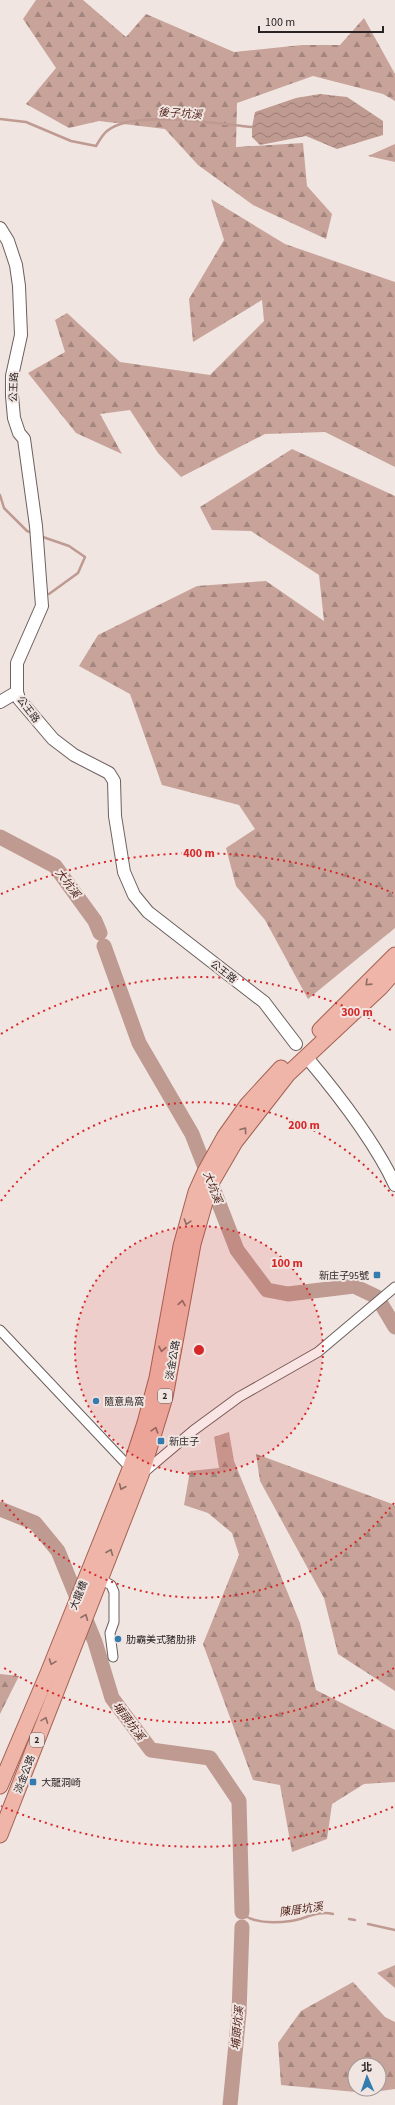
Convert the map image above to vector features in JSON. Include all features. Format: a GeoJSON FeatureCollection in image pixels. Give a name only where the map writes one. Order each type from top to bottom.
{"type":"FeatureCollection","features":[{"type":"Feature","properties":{"kind":"main road","name":"2"},"geometry":{"type":"LineString","coordinates":[[307,1044],[395,955]]}},
{"type":"Feature","properties":{"kind":"main road","name":"2"},"geometry":{"type":"LineString","coordinates":[[307,1044],[381,987],[395,971]]}},
{"type":"Feature","properties":{"kind":"main road","name":"淡金公路"},"geometry":{"type":"LineString","coordinates":[[98,1584],[135,1472],[151,1401],[181,1246],[203,1190],[247,1105],[292,1064],[307,1044]]}},
{"type":"Feature","properties":{"kind":"main road","name":"淡金公路"},"geometry":{"type":"LineString","coordinates":[[90,1564],[135,1472]]}},
{"type":"Feature","properties":{"kind":"main road","name":"大龍橋"},"geometry":{"type":"LineString","coordinates":[[66,1625],[90,1564]]}},
{"type":"Feature","properties":{"kind":"main road","name":"大龍橋"},"geometry":{"type":"LineString","coordinates":[[73,1646],[98,1584]]}},
{"type":"Feature","properties":{"kind":"main road","name":"淡金公路"},"geometry":{"type":"LineString","coordinates":[[0,1786],[48,1673],[66,1625]]}},
{"type":"Feature","properties":{"kind":"main road","name":"淡金公路"},"geometry":{"type":"LineString","coordinates":[[0,1835],[73,1646]]}},
{"type":"Feature","properties":{"kind":"street","name":"公王路"},"geometry":{"type":"LineString","coordinates":[[0,228],[8,241],[16,264],[19,286],[21,335],[12,376],[12,396],[14,418],[19,433],[24,439],[38,543],[42,606],[17,664],[17,692],[19,699],[53,739],[74,755],[109,773],[114,781],[115,816],[124,872],[134,895],[148,912],[264,1002],[307,1044]]}},
{"type":"Feature","properties":{"kind":"street"},"geometry":{"type":"LineString","coordinates":[[0,702],[17,692]]}},
{"type":"Feature","properties":{"kind":"street"},"geometry":{"type":"LineString","coordinates":[[309,1060],[338,1095],[388,1171],[395,1185]]}},
{"type":"Feature","properties":{"kind":"street"},"geometry":{"type":"LineString","coordinates":[[0,1330],[135,1472],[239,1397],[318,1352],[392,1289]]}},
{"type":"Feature","properties":{"kind":"street"},"geometry":{"type":"LineString","coordinates":[[98,1584],[111,1585],[114,1592],[114,1622],[110,1633],[113,1657]]}},
{"type":"Feature","properties":{"kind":"green space"},"geometry":{"type":"Polygon","coordinates":[[[36,0],[83,0],[126,37],[146,14],[234,52],[302,45],[340,45],[364,18],[395,74],[395,101],[383,94],[313,76],[237,103],[236,147],[303,143],[307,186],[332,214],[326,239],[253,205],[198,165],[165,129],[99,121],[69,128],[26,104],[56,68],[23,19],[36,0]]]}},
{"type":"Feature","properties":{"kind":"green space"},"geometry":{"type":"Polygon","coordinates":[[[395,144],[395,162],[368,156],[395,144]]]}},
{"type":"Feature","properties":{"kind":"green space"},"geometry":{"type":"Polygon","coordinates":[[[211,199],[285,244],[395,282],[395,467],[325,432],[265,434],[181,477],[158,453],[130,410],[100,414],[122,454],[76,433],[28,373],[65,352],[55,320],[67,313],[120,362],[210,375],[264,321],[262,300],[193,342],[189,299],[224,240],[211,199]]]}},
{"type":"Feature","properties":{"kind":"green space"},"geometry":{"type":"Polygon","coordinates":[[[292,449],[395,496],[395,928],[308,999],[265,920],[236,886],[226,848],[255,829],[239,805],[162,785],[130,694],[79,666],[98,635],[197,586],[266,581],[324,621],[319,575],[251,531],[212,530],[200,507],[292,449]]]}},
{"type":"Feature","properties":{"kind":"green space"},"geometry":{"type":"Polygon","coordinates":[[[229,1432],[234,1461],[300,1623],[316,1690],[395,1730],[395,1782],[364,1784],[332,1804],[327,1839],[292,1852],[280,1785],[253,1780],[203,1644],[239,1555],[232,1533],[208,1513],[184,1505],[190,1471],[219,1468],[214,1437],[229,1432]]]}},
{"type":"Feature","properties":{"kind":"green space"},"geometry":{"type":"Polygon","coordinates":[[[256,1454],[395,1505],[395,1691],[338,1654],[324,1598],[260,1481],[256,1454]]]}},
{"type":"Feature","properties":{"kind":"green space"},"geometry":{"type":"Polygon","coordinates":[[[0,1674],[19,1676],[0,1714],[0,1674]]]}},
{"type":"Feature","properties":{"kind":"green space"},"geometry":{"type":"Polygon","coordinates":[[[395,1965],[395,1988],[377,1973],[395,1965]]]}},
{"type":"Feature","properties":{"kind":"green space"},"geometry":{"type":"Polygon","coordinates":[[[353,1982],[385,2017],[395,2022],[395,2089],[387,2090],[387,2057],[347,2057],[347,2091],[281,2085],[278,2043],[301,2011],[353,1982]]]}},
{"type":"Feature","properties":{"kind":"water"},"geometry":{"type":"Polygon","coordinates":[[[320,94],[347,97],[383,121],[383,135],[337,149],[306,136],[260,145],[252,137],[255,112],[296,98],[320,94]]]}},
{"type":"Feature","properties":{"kind":"waterway","name":"後子坑溪"},"geometry":{"type":"LineString","coordinates":[[0,119],[26,122],[71,141],[96,146],[107,131],[119,124],[136,121],[155,119],[198,121],[252,127]]}},
{"type":"Feature","properties":{"kind":"waterway"},"geometry":{"type":"LineString","coordinates":[[0,495],[4,508],[27,531],[33,533]]}},
{"type":"Feature","properties":{"kind":"waterway"},"geometry":{"type":"LineString","coordinates":[[40,536],[69,546],[85,557],[78,573],[49,594]]}},
{"type":"Feature","properties":{"kind":"waterway","name":"大坑溪"},"geometry":{"type":"LineString","coordinates":[[0,837],[55,866],[95,921],[100,933]]}},
{"type":"Feature","properties":{"kind":"waterway","name":"大坑溪"},"geometry":{"type":"LineString","coordinates":[[104,946],[139,1043],[192,1134],[237,1250],[267,1290],[288,1294],[354,1286],[377,1297],[395,1327]]}},
{"type":"Feature","properties":{"kind":"waterway","name":"埔頭坑溪"},"geometry":{"type":"LineString","coordinates":[[0,1509],[35,1523],[58,1551],[95,1642],[112,1698],[151,1750],[210,1758],[239,1801],[242,1912]]}},
{"type":"Feature","properties":{"kind":"waterway","name":"陳厝坑溪"},"geometry":{"type":"LineString","coordinates":[[241,1896],[245,1916],[255,1920],[285,1922],[322,1913],[333,1914]]}},
{"type":"Feature","properties":{"kind":"waterway","name":"陳厝坑溪"},"geometry":{"type":"LineString","coordinates":[[349,1919],[355,1920]]}},
{"type":"Feature","properties":{"kind":"waterway","name":"陳厝坑溪"},"geometry":{"type":"LineString","coordinates":[[368,1924],[395,1930]]}},
{"type":"Feature","properties":{"kind":"waterway","name":"埔頭坑溪"},"geometry":{"type":"LineString","coordinates":[[230,2105],[239,2013],[242,1927]]}},
{"type":"Feature","properties":{"kind":"place","name":"新庄子95號"},"geometry":{"type":"Point","coordinates":[377,1275]}},
{"type":"Feature","properties":{"kind":"place","name":"隨意鳥窩"},"geometry":{"type":"Point","coordinates":[96,1401]}},
{"type":"Feature","properties":{"kind":"place","name":"新庄子"},"geometry":{"type":"Point","coordinates":[161,1441]}},
{"type":"Feature","properties":{"kind":"place","name":"肋霸美式豬肋排"},"geometry":{"type":"Point","coordinates":[118,1639]}},
{"type":"Feature","properties":{"kind":"place","name":"大龍洞崎"},"geometry":{"type":"Point","coordinates":[33,1782]}}]}
